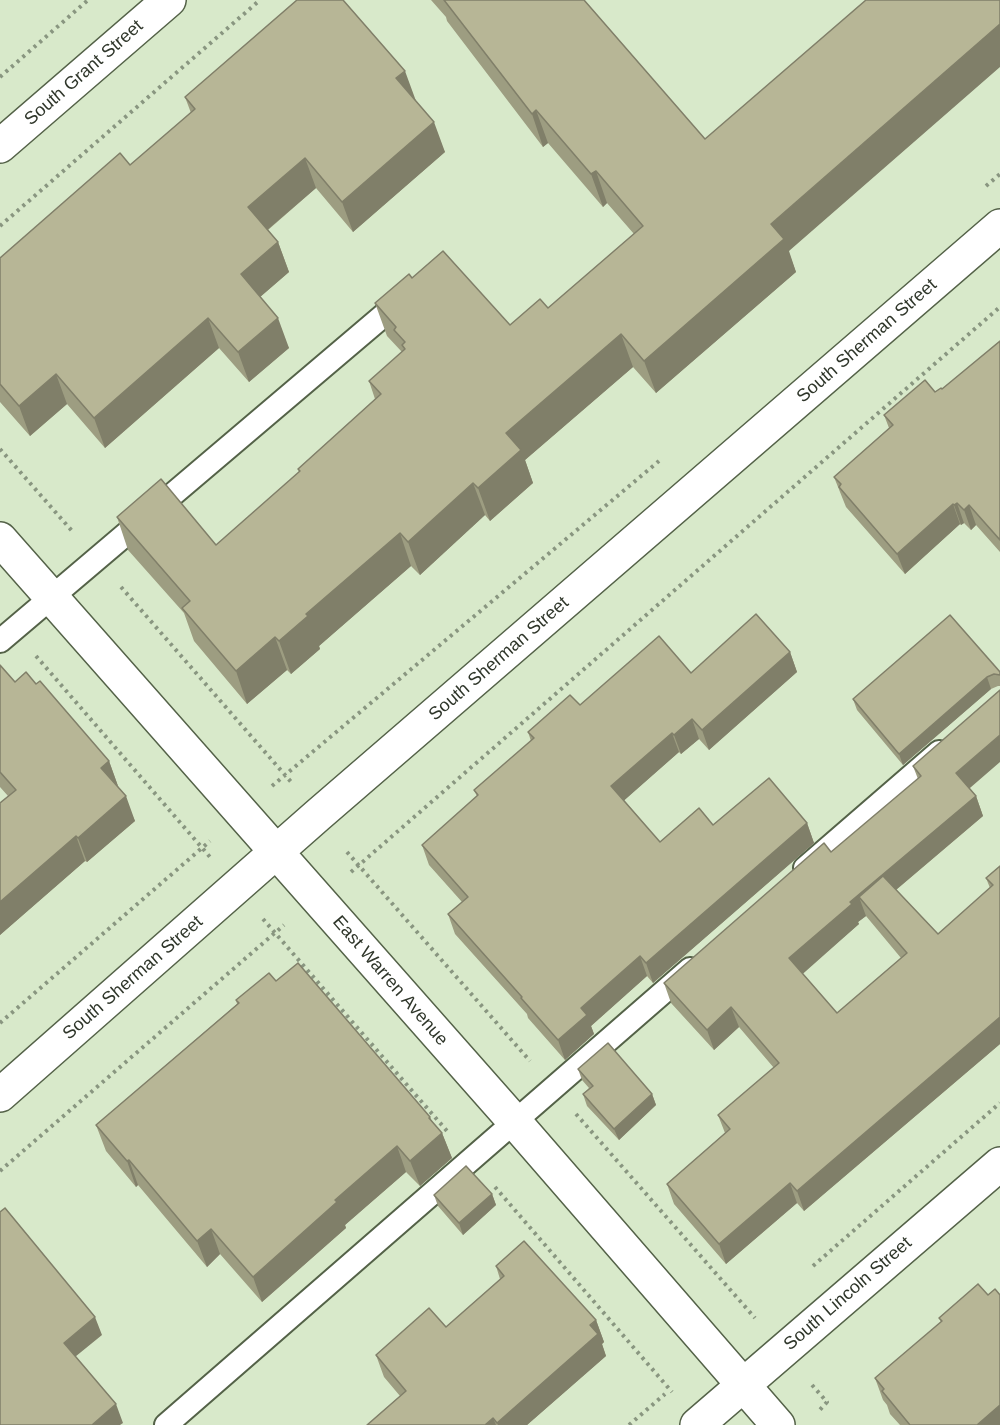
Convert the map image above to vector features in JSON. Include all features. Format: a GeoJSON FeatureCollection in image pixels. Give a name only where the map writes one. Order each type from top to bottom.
{"type":"FeatureCollection","features":[{"type":"Feature","properties":{"kind":"street","name":"South Grant Street"},"geometry":{"type":"LineString","coordinates":[[0,146],[169,0]]}},
{"type":"Feature","properties":{"kind":"street","name":"South Sherman Street"},"geometry":{"type":"LineString","coordinates":[[0,1095],[276,852],[1000,226]]}},
{"type":"Feature","properties":{"kind":"street","name":"East Warren Avenue"},"geometry":{"type":"LineString","coordinates":[[0,539],[514,1121],[778,1425]]}},
{"type":"Feature","properties":{"kind":"street","name":"South Lincoln Street"},"geometry":{"type":"LineString","coordinates":[[697,1425],[1000,1164]]}},
{"type":"Feature","properties":{"kind":"lane"},"geometry":{"type":"LineString","coordinates":[[7,636],[424,282]]}},
{"type":"Feature","properties":{"kind":"lane"},"geometry":{"type":"LineString","coordinates":[[794,878],[955,738]]}},
{"type":"Feature","properties":{"kind":"lane"},"geometry":{"type":"LineString","coordinates":[[166,1425],[705,956]]}},
{"type":"Feature","properties":{"kind":"path"},"geometry":{"type":"LineString","coordinates":[[0,77],[88,0]]}},
{"type":"Feature","properties":{"kind":"path"},"geometry":{"type":"LineString","coordinates":[[0,226],[260,0]]}},
{"type":"Feature","properties":{"kind":"path"},"geometry":{"type":"LineString","coordinates":[[982,189],[1000,174]]}},
{"type":"Feature","properties":{"kind":"path"},"geometry":{"type":"LineString","coordinates":[[350,873],[1000,307]]}},
{"type":"Feature","properties":{"kind":"path"},"geometry":{"type":"LineString","coordinates":[[0,449],[297,789]]}},
{"type":"Feature","properties":{"kind":"path"},"geometry":{"type":"LineString","coordinates":[[264,793],[661,459]]}},
{"type":"Feature","properties":{"kind":"path"},"geometry":{"type":"LineString","coordinates":[[7,636],[215,862]]}},
{"type":"Feature","properties":{"kind":"path"},"geometry":{"type":"LineString","coordinates":[[0,1023],[215,837]]}},
{"type":"Feature","properties":{"kind":"path"},"geometry":{"type":"LineString","coordinates":[[0,1171],[289,921]]}},
{"type":"Feature","properties":{"kind":"path"},"geometry":{"type":"LineString","coordinates":[[807,1271],[1000,1103]]}},
{"type":"Feature","properties":{"kind":"path"},"geometry":{"type":"LineString","coordinates":[[747,1323],[754,1317]]}},
{"type":"Feature","properties":{"kind":"path"},"geometry":{"type":"LineString","coordinates":[[812,1385],[827,1402]]}},
{"type":"Feature","properties":{"kind":"path"},"geometry":{"type":"LineString","coordinates":[[629,1425],[670,1389]]}},
{"type":"Feature","properties":{"kind":"building"},"geometry":{"type":"Polygon","coordinates":[[[297,0],[343,0],[405,71],[396,78],[434,122],[342,202],[305,158],[248,207],[278,242],[241,274],[278,318],[238,352],[208,318],[94,418],[56,374],[19,406],[0,384],[0,258],[120,153],[130,165],[195,109],[185,97],[297,0]]]}},
{"type":"Feature","properties":{"kind":"building"},"geometry":{"type":"Polygon","coordinates":[[[444,0],[584,0],[705,139],[866,0],[1000,0],[1000,24],[771,224],[784,239],[644,361],[621,334],[506,433],[521,450],[478,488],[473,483],[408,542],[400,533],[306,614],[308,616],[279,641],[275,637],[236,671],[182,608],[190,601],[117,517],[161,479],[216,545],[300,471],[298,469],[381,394],[369,381],[405,349],[402,345],[405,342],[394,330],[396,327],[375,303],[409,274],[412,278],[443,251],[510,325],[540,299],[548,308],[643,226],[596,171],[591,174],[536,110],[532,114],[444,0]]]}},
{"type":"Feature","properties":{"kind":"building"},"geometry":{"type":"Polygon","coordinates":[[[1000,341],[1000,540],[969,505],[964,510],[957,503],[953,504],[897,554],[839,487],[841,484],[834,477],[893,425],[884,415],[925,380],[935,392],[942,389],[1000,341]]]}},
{"type":"Feature","properties":{"kind":"building"},"geometry":{"type":"Polygon","coordinates":[[[756,614],[790,652],[702,730],[692,719],[674,735],[672,733],[611,786],[660,842],[699,808],[713,825],[769,778],[807,823],[646,963],[640,956],[581,1008],[587,1015],[558,1040],[448,914],[468,897],[422,845],[478,795],[474,790],[534,738],[528,732],[570,695],[580,705],[659,636],[691,673],[756,614]]]}},
{"type":"Feature","properties":{"kind":"building"},"geometry":{"type":"Polygon","coordinates":[[[950,615],[1000,672],[1000,675],[994,674],[987,677],[899,754],[853,699],[950,615]]]}},
{"type":"Feature","properties":{"kind":"building"},"geometry":{"type":"Polygon","coordinates":[[[0,665],[15,682],[26,672],[36,684],[40,681],[109,761],[101,768],[126,796],[0,902],[0,803],[16,790],[0,772],[0,665]]]}},
{"type":"Feature","properties":{"kind":"building"},"geometry":{"type":"Polygon","coordinates":[[[1000,690],[1000,735],[956,773],[976,796],[850,902],[852,904],[789,958],[837,1013],[907,953],[859,897],[883,876],[938,934],[993,885],[986,878],[1000,866],[1000,1017],[797,1191],[790,1183],[719,1244],[667,1184],[730,1129],[718,1115],[779,1063],[731,1007],[707,1030],[664,983],[824,843],[831,852],[921,776],[913,766],[1000,690]]]}},
{"type":"Feature","properties":{"kind":"building"},"geometry":{"type":"Polygon","coordinates":[[[298,963],[442,1133],[410,1161],[397,1146],[253,1277],[211,1229],[197,1241],[129,1160],[127,1161],[96,1125],[239,1003],[236,1000],[269,973],[276,981],[298,963]]]}},
{"type":"Feature","properties":{"kind":"building"},"geometry":{"type":"Polygon","coordinates":[[[608,1043],[652,1094],[614,1129],[583,1094],[593,1086],[578,1069],[608,1043]]]}},
{"type":"Feature","properties":{"kind":"building"},"geometry":{"type":"Polygon","coordinates":[[[466,1166],[492,1194],[459,1223],[434,1195],[466,1166]]]}},
{"type":"Feature","properties":{"kind":"building"},"geometry":{"type":"Polygon","coordinates":[[[5,1208],[95,1317],[64,1343],[116,1404],[92,1425],[0,1425],[0,1212],[5,1208]]]}},
{"type":"Feature","properties":{"kind":"building"},"geometry":{"type":"Polygon","coordinates":[[[524,1241],[596,1320],[590,1325],[598,1334],[497,1423],[493,1418],[485,1425],[367,1425],[406,1391],[376,1355],[429,1308],[446,1327],[504,1276],[496,1266],[524,1241]]]}},
{"type":"Feature","properties":{"kind":"building"},"geometry":{"type":"Polygon","coordinates":[[[978,1284],[988,1295],[995,1289],[1000,1295],[1000,1405],[977,1425],[910,1425],[882,1391],[884,1389],[875,1378],[942,1321],[939,1318],[978,1284]]]}}]}
